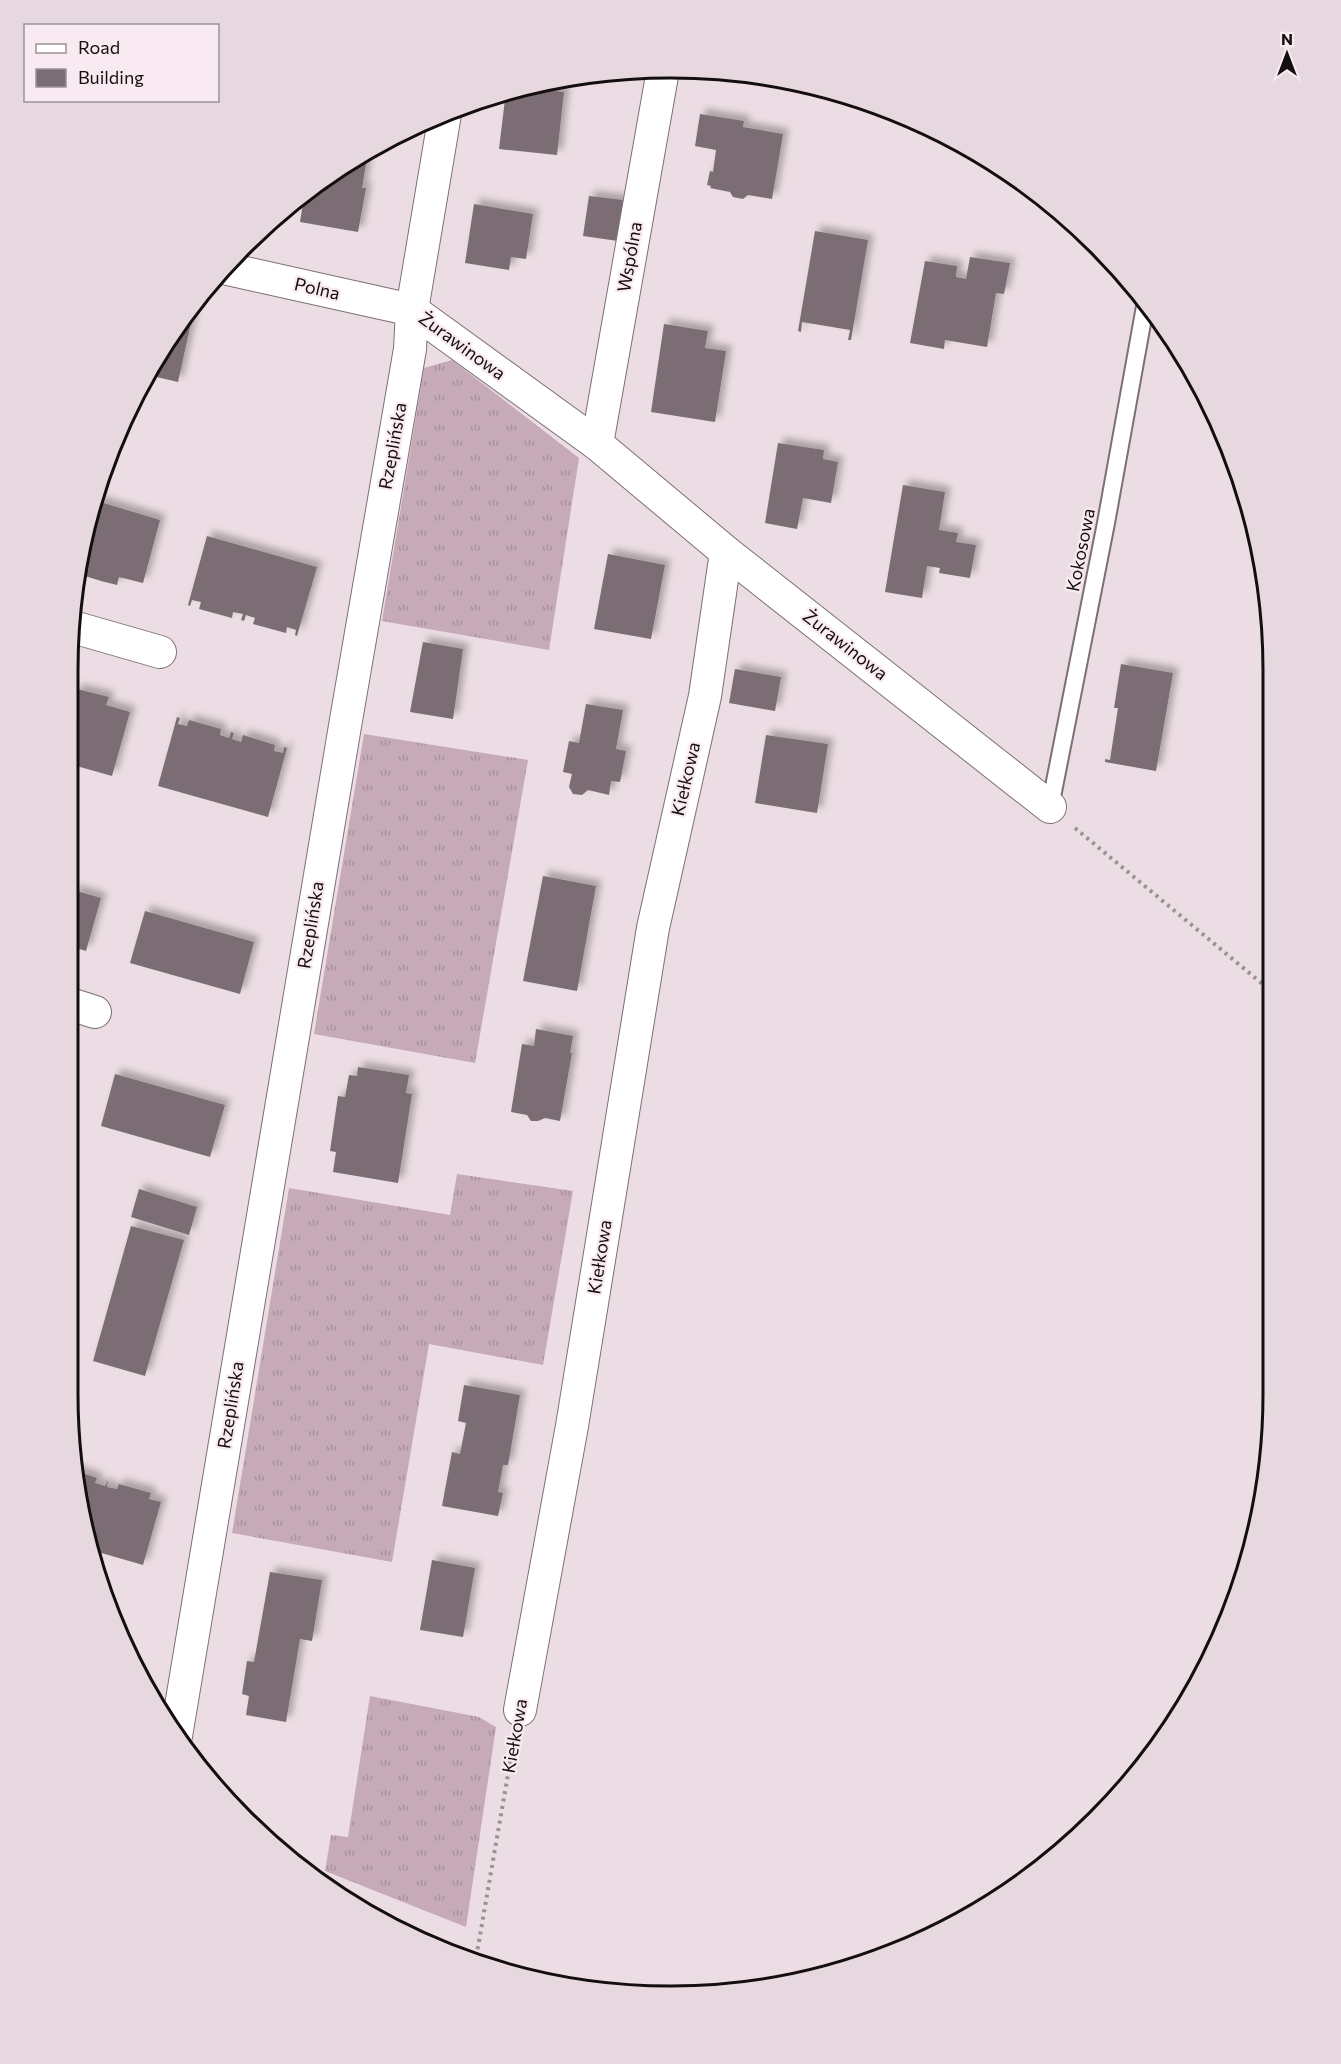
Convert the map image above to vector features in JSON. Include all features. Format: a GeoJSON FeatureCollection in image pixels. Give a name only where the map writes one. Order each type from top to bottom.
{"type":"FeatureCollection","features":[{"type":"Feature","properties":{"kind":"street","name":"Wspólna"},"geometry":{"type":"LineString","coordinates":[[597,444],[662,78]]}},
{"type":"Feature","properties":{"kind":"street","name":"Rzeplińska"},"geometry":{"type":"LineString","coordinates":[[178,1723],[410,349],[412,310],[443,123]]}},
{"type":"Feature","properties":{"kind":"street","name":"Polna"},"geometry":{"type":"LineString","coordinates":[[234,270],[412,310]]}},
{"type":"Feature","properties":{"kind":"street","name":"Żurawinowa"},"geometry":{"type":"LineString","coordinates":[[412,310],[597,444],[726,552],[1050,807]]}},
{"type":"Feature","properties":{"kind":"street","name":"Kiełkowa"},"geometry":{"type":"LineString","coordinates":[[520,1710],[572,1426],[653,928],[705,696],[726,552]]}},
{"type":"Feature","properties":{"kind":"street"},"geometry":{"type":"LineString","coordinates":[[79,629],[160,652]]}},
{"type":"Feature","properties":{"kind":"lane","name":"Kokosowa"},"geometry":{"type":"LineString","coordinates":[[1050,807],[1106,523],[1144,314]]}},
{"type":"Feature","properties":{"kind":"path"},"geometry":{"type":"LineString","coordinates":[[1050,807],[1263,984]]}},
{"type":"Feature","properties":{"kind":"path","name":"Kiełkowa"},"geometry":{"type":"LineString","coordinates":[[477,1954],[520,1710]]}},
{"type":"Feature","properties":{"kind":"green space"},"geometry":{"type":"Polygon","coordinates":[[[452,360],[579,458],[549,650],[382,621],[424,368],[452,360]]]}},
{"type":"Feature","properties":{"kind":"green space"},"geometry":{"type":"Polygon","coordinates":[[[364,734],[528,760],[475,1063],[314,1034],[364,734]]]}},
{"type":"Feature","properties":{"kind":"green space"},"geometry":{"type":"Polygon","coordinates":[[[457,1174],[573,1191],[543,1365],[429,1344],[392,1562],[232,1533],[289,1188],[450,1215],[457,1174]]]}},
{"type":"Feature","properties":{"kind":"green space"},"geometry":{"type":"Polygon","coordinates":[[[370,1696],[479,1717],[496,1727],[466,1927],[325,1871],[331,1835],[348,1837],[370,1696]]]}},
{"type":"Feature","properties":{"kind":"building"},"geometry":{"type":"Polygon","coordinates":[[[550,90],[564,92],[557,155],[499,149],[505,102],[550,90]]]}},
{"type":"Feature","properties":{"kind":"building"},"geometry":{"type":"Polygon","coordinates":[[[700,114],[744,121],[743,127],[783,134],[772,199],[748,195],[743,199],[733,197],[730,192],[710,188],[711,186],[707,185],[710,171],[713,172],[716,150],[695,146],[700,114]]]}},
{"type":"Feature","properties":{"kind":"building"},"geometry":{"type":"Polygon","coordinates":[[[366,164],[362,188],[366,188],[358,232],[300,222],[303,206],[341,178],[366,164]]]}},
{"type":"Feature","properties":{"kind":"building"},"geometry":{"type":"Polygon","coordinates":[[[589,196],[623,200],[618,241],[583,236],[589,196]]]}},
{"type":"Feature","properties":{"kind":"building"},"geometry":{"type":"Polygon","coordinates":[[[474,204],[533,214],[526,259],[511,257],[509,270],[465,263],[474,204]]]}},
{"type":"Feature","properties":{"kind":"building"},"geometry":{"type":"Polygon","coordinates":[[[815,231],[868,240],[851,340],[848,340],[850,330],[802,322],[801,332],[798,331],[815,231]]]}},
{"type":"Feature","properties":{"kind":"building"},"geometry":{"type":"Polygon","coordinates":[[[970,257],[1010,263],[1004,294],[996,293],[987,347],[945,340],[944,349],[910,343],[925,261],[957,266],[956,277],[966,279],[970,257]]]}},
{"type":"Feature","properties":{"kind":"building"},"geometry":{"type":"Polygon","coordinates":[[[191,323],[178,382],[156,377],[191,323]]]}},
{"type":"Feature","properties":{"kind":"building"},"geometry":{"type":"Polygon","coordinates":[[[664,324],[708,331],[705,348],[726,351],[715,422],[651,412],[664,324]]]}},
{"type":"Feature","properties":{"kind":"building"},"geometry":{"type":"Polygon","coordinates":[[[778,443],[824,450],[823,459],[838,462],[831,503],[803,498],[797,529],[765,523],[778,443]]]}},
{"type":"Feature","properties":{"kind":"building"},"geometry":{"type":"Polygon","coordinates":[[[903,485],[945,492],[939,530],[958,533],[956,542],[976,545],[970,578],[939,573],[940,568],[927,566],[922,598],[885,592],[903,485]]]}},
{"type":"Feature","properties":{"kind":"building"},"geometry":{"type":"Polygon","coordinates":[[[102,503],[160,520],[143,583],[119,577],[117,585],[101,581],[86,576],[102,503]]]}},
{"type":"Feature","properties":{"kind":"building"},"geometry":{"type":"Polygon","coordinates":[[[207,536],[317,567],[297,636],[295,635],[296,630],[287,627],[286,633],[253,624],[255,618],[246,615],[244,621],[241,620],[243,614],[233,612],[232,618],[199,609],[201,602],[192,600],[190,606],[188,605],[207,536]]]}},
{"type":"Feature","properties":{"kind":"building"},"geometry":{"type":"Polygon","coordinates":[[[608,554],[665,565],[651,639],[594,629],[608,554]]]}},
{"type":"Feature","properties":{"kind":"building"},"geometry":{"type":"Polygon","coordinates":[[[423,642],[463,649],[453,719],[410,712],[423,642]]]}},
{"type":"Feature","properties":{"kind":"building"},"geometry":{"type":"Polygon","coordinates":[[[1121,664],[1173,673],[1156,771],[1105,762],[1105,759],[1110,760],[1118,708],[1114,708],[1121,664]]]}},
{"type":"Feature","properties":{"kind":"building"},"geometry":{"type":"Polygon","coordinates":[[[735,669],[781,677],[775,711],[729,703],[735,669]]]}},
{"type":"Feature","properties":{"kind":"building"},"geometry":{"type":"Polygon","coordinates":[[[78,689],[109,697],[106,705],[130,712],[112,776],[78,766],[78,689]]]}},
{"type":"Feature","properties":{"kind":"building"},"geometry":{"type":"Polygon","coordinates":[[[586,704],[623,710],[616,749],[626,751],[620,782],[611,781],[609,795],[588,790],[582,795],[573,794],[569,787],[572,774],[563,772],[569,741],[579,743],[586,704]]]}},
{"type":"Feature","properties":{"kind":"building"},"geometry":{"type":"Polygon","coordinates":[[[177,717],[180,718],[178,724],[187,726],[189,720],[221,729],[220,735],[229,738],[231,732],[234,733],[232,739],[241,742],[243,735],[275,745],[274,751],[283,753],[284,747],[287,748],[268,817],[158,786],[177,717]]]}},
{"type":"Feature","properties":{"kind":"building"},"geometry":{"type":"Polygon","coordinates":[[[766,735],[828,744],[817,813],[755,803],[766,735]]]}},
{"type":"Feature","properties":{"kind":"building"},"geometry":{"type":"Polygon","coordinates":[[[543,876],[596,886],[577,991],[523,981],[543,876]]]}},
{"type":"Feature","properties":{"kind":"building"},"geometry":{"type":"Polygon","coordinates":[[[78,891],[101,898],[86,951],[78,949],[78,891]]]}},
{"type":"Feature","properties":{"kind":"building"},"geometry":{"type":"Polygon","coordinates":[[[145,911],[254,942],[240,994],[130,963],[145,911]]]}},
{"type":"Feature","properties":{"kind":"building"},"geometry":{"type":"Polygon","coordinates":[[[536,1029],[573,1036],[560,1121],[545,1118],[531,1121],[527,1115],[511,1112],[522,1044],[534,1046],[536,1029]]]}},
{"type":"Feature","properties":{"kind":"building"},"geometry":{"type":"Polygon","coordinates":[[[358,1067],[409,1075],[406,1093],[412,1094],[398,1183],[333,1172],[336,1152],[330,1151],[338,1096],[345,1097],[349,1075],[357,1076],[358,1067]]]}},
{"type":"Feature","properties":{"kind":"building"},"geometry":{"type":"Polygon","coordinates":[[[115,1074],[225,1105],[210,1157],[101,1126],[115,1074]]]}},
{"type":"Feature","properties":{"kind":"building"},"geometry":{"type":"Polygon","coordinates":[[[139,1189],[197,1207],[189,1235],[131,1217],[139,1189]]]}},
{"type":"Feature","properties":{"kind":"building"},"geometry":{"type":"Polygon","coordinates":[[[131,1226],[184,1240],[145,1376],[93,1361],[131,1226]]]}},
{"type":"Feature","properties":{"kind":"building"},"geometry":{"type":"Polygon","coordinates":[[[464,1385],[520,1395],[508,1465],[503,1465],[498,1492],[503,1493],[498,1516],[442,1506],[452,1452],[460,1454],[466,1423],[458,1421],[464,1385]]]}},
{"type":"Feature","properties":{"kind":"building"},"geometry":{"type":"Polygon","coordinates":[[[83,1473],[97,1478],[95,1483],[105,1486],[108,1480],[107,1487],[117,1489],[119,1484],[151,1493],[149,1499],[161,1502],[143,1565],[100,1552],[83,1473]]]}},
{"type":"Feature","properties":{"kind":"building"},"geometry":{"type":"Polygon","coordinates":[[[432,1560],[475,1568],[463,1637],[420,1630],[432,1560]]]}},
{"type":"Feature","properties":{"kind":"building"},"geometry":{"type":"Polygon","coordinates":[[[270,1572],[322,1580],[312,1641],[300,1639],[286,1722],[246,1715],[249,1696],[242,1694],[247,1661],[254,1662],[270,1572]]]}}]}
